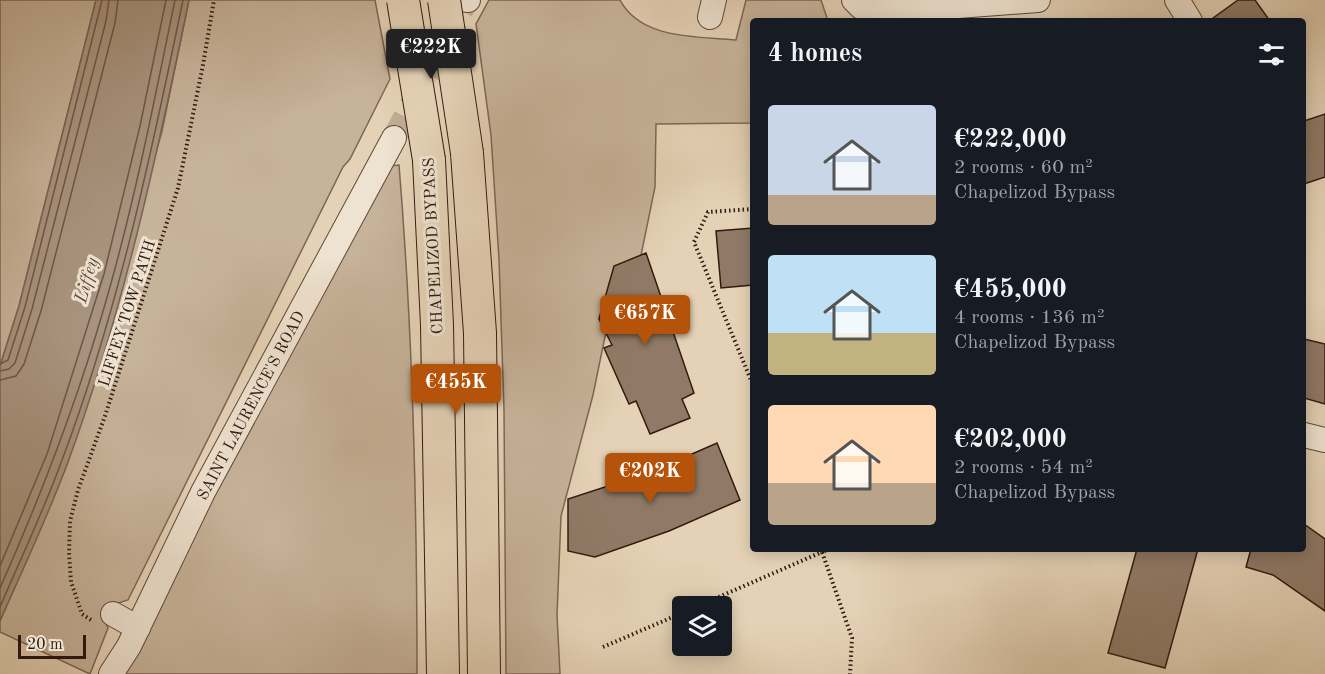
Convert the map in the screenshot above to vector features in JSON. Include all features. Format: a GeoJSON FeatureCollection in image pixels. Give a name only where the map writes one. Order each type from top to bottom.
{"type":"FeatureCollection","features":[{"type":"Feature","properties":{"kind":"main road","name":"CHAPELIZOD BYPASS"},"geometry":{"type":"LineString","coordinates":[[403,0],[429,160],[437,325],[443,674]]}},
{"type":"Feature","properties":{"kind":"main road"},"geometry":{"type":"LineString","coordinates":[[444,0],[467,153],[480,333],[484,674]]}},
{"type":"Feature","properties":{"kind":"street"},"geometry":{"type":"LineString","coordinates":[[854,0],[861,7],[918,15],[969,3],[1031,0]]}},
{"type":"Feature","properties":{"kind":"street"},"geometry":{"type":"LineString","coordinates":[[1177,0],[1188,18]]}},
{"type":"Feature","properties":{"kind":"street","name":"SAINT LAURENCE'S ROAD"},"geometry":{"type":"LineString","coordinates":[[111,674],[138,628],[203,492],[394,138]]}},
{"type":"Feature","properties":{"kind":"street"},"geometry":{"type":"LineString","coordinates":[[1306,435],[1325,440]]}},
{"type":"Feature","properties":{"kind":"street"},"geometry":{"type":"LineString","coordinates":[[104,619],[138,628]]}},
{"type":"Feature","properties":{"kind":"path","name":"LIFFEY TOW PATH"},"geometry":{"type":"LineString","coordinates":[[104,619],[82,614],[71,582],[70,521],[78,490],[113,393],[178,188],[214,0]]}},
{"type":"Feature","properties":{"kind":"path"},"geometry":{"type":"LineString","coordinates":[[750,208],[708,212],[694,242],[750,378]]}},
{"type":"Feature","properties":{"kind":"path"},"geometry":{"type":"LineString","coordinates":[[721,596],[820,552]]}},
{"type":"Feature","properties":{"kind":"path"},"geometry":{"type":"LineString","coordinates":[[822,552],[852,638],[850,674]]}},
{"type":"Feature","properties":{"kind":"path"},"geometry":{"type":"LineString","coordinates":[[603,647],[672,617]]}},
{"type":"Feature","properties":{"kind":"shaded area"},"geometry":{"type":"Polygon","coordinates":[[[0,0],[96,0],[19,306],[0,366],[0,0]]]}},
{"type":"Feature","properties":{"kind":"shaded area"},"geometry":{"type":"Polygon","coordinates":[[[189,0],[375,0],[390,79],[350,159],[343,167],[128,600],[112,605],[105,621],[108,628],[90,674],[0,632],[0,621],[68,462],[162,131],[189,0]]]}},
{"type":"Feature","properties":{"kind":"shaded area"},"geometry":{"type":"Polygon","coordinates":[[[489,0],[620,0],[629,13],[642,23],[656,29],[671,34],[736,40],[746,0],[821,0],[827,18],[750,18],[750,123],[656,124],[655,187],[637,275],[610,312],[593,395],[561,516],[557,615],[560,674],[506,674],[504,410],[499,259],[491,135],[476,24],[489,0]]]}},
{"type":"Feature","properties":{"kind":"shaded area"},"geometry":{"type":"Polygon","coordinates":[[[399,165],[408,292],[413,419],[417,674],[125,674],[211,498],[390,166],[399,165]]]}},
{"type":"Feature","properties":{"kind":"water","name":"Liffey"},"geometry":{"type":"Polygon","coordinates":[[[96,0],[189,0],[151,175],[106,348],[68,462],[0,621],[0,366],[19,306],[96,0]]]}},
{"type":"Feature","properties":{"kind":"building"},"geometry":{"type":"Polygon","coordinates":[[[1238,0],[1255,0],[1268,18],[1213,18],[1238,0]]]}},
{"type":"Feature","properties":{"kind":"building"},"geometry":{"type":"Polygon","coordinates":[[[1325,114],[1325,177],[1306,183],[1306,120],[1325,114]]]}},
{"type":"Feature","properties":{"kind":"building"},"geometry":{"type":"Polygon","coordinates":[[[750,228],[750,285],[721,288],[716,231],[750,228]]]}},
{"type":"Feature","properties":{"kind":"building"},"geometry":{"type":"Polygon","coordinates":[[[646,253],[694,393],[682,399],[690,418],[650,434],[636,401],[629,404],[604,348],[612,345],[599,319],[614,266],[646,253]]]}},
{"type":"Feature","properties":{"kind":"building"},"geometry":{"type":"Polygon","coordinates":[[[1306,339],[1325,344],[1325,404],[1306,399],[1306,339]]]}},
{"type":"Feature","properties":{"kind":"building"},"geometry":{"type":"Polygon","coordinates":[[[717,443],[740,500],[669,531],[595,557],[568,551],[568,499],[651,472],[717,443]]]}},
{"type":"Feature","properties":{"kind":"building"},"geometry":{"type":"Polygon","coordinates":[[[1306,525],[1325,539],[1325,611],[1273,575],[1246,567],[1250,552],[1306,552],[1306,525]]]}},
{"type":"Feature","properties":{"kind":"building"},"geometry":{"type":"Polygon","coordinates":[[[1136,552],[1197,552],[1165,668],[1108,653],[1136,552]]]}},
{"type":"Feature","properties":{"kind":"tunnel"},"geometry":{"type":"LineString","coordinates":[[394,138],[467,0]]}}]}
